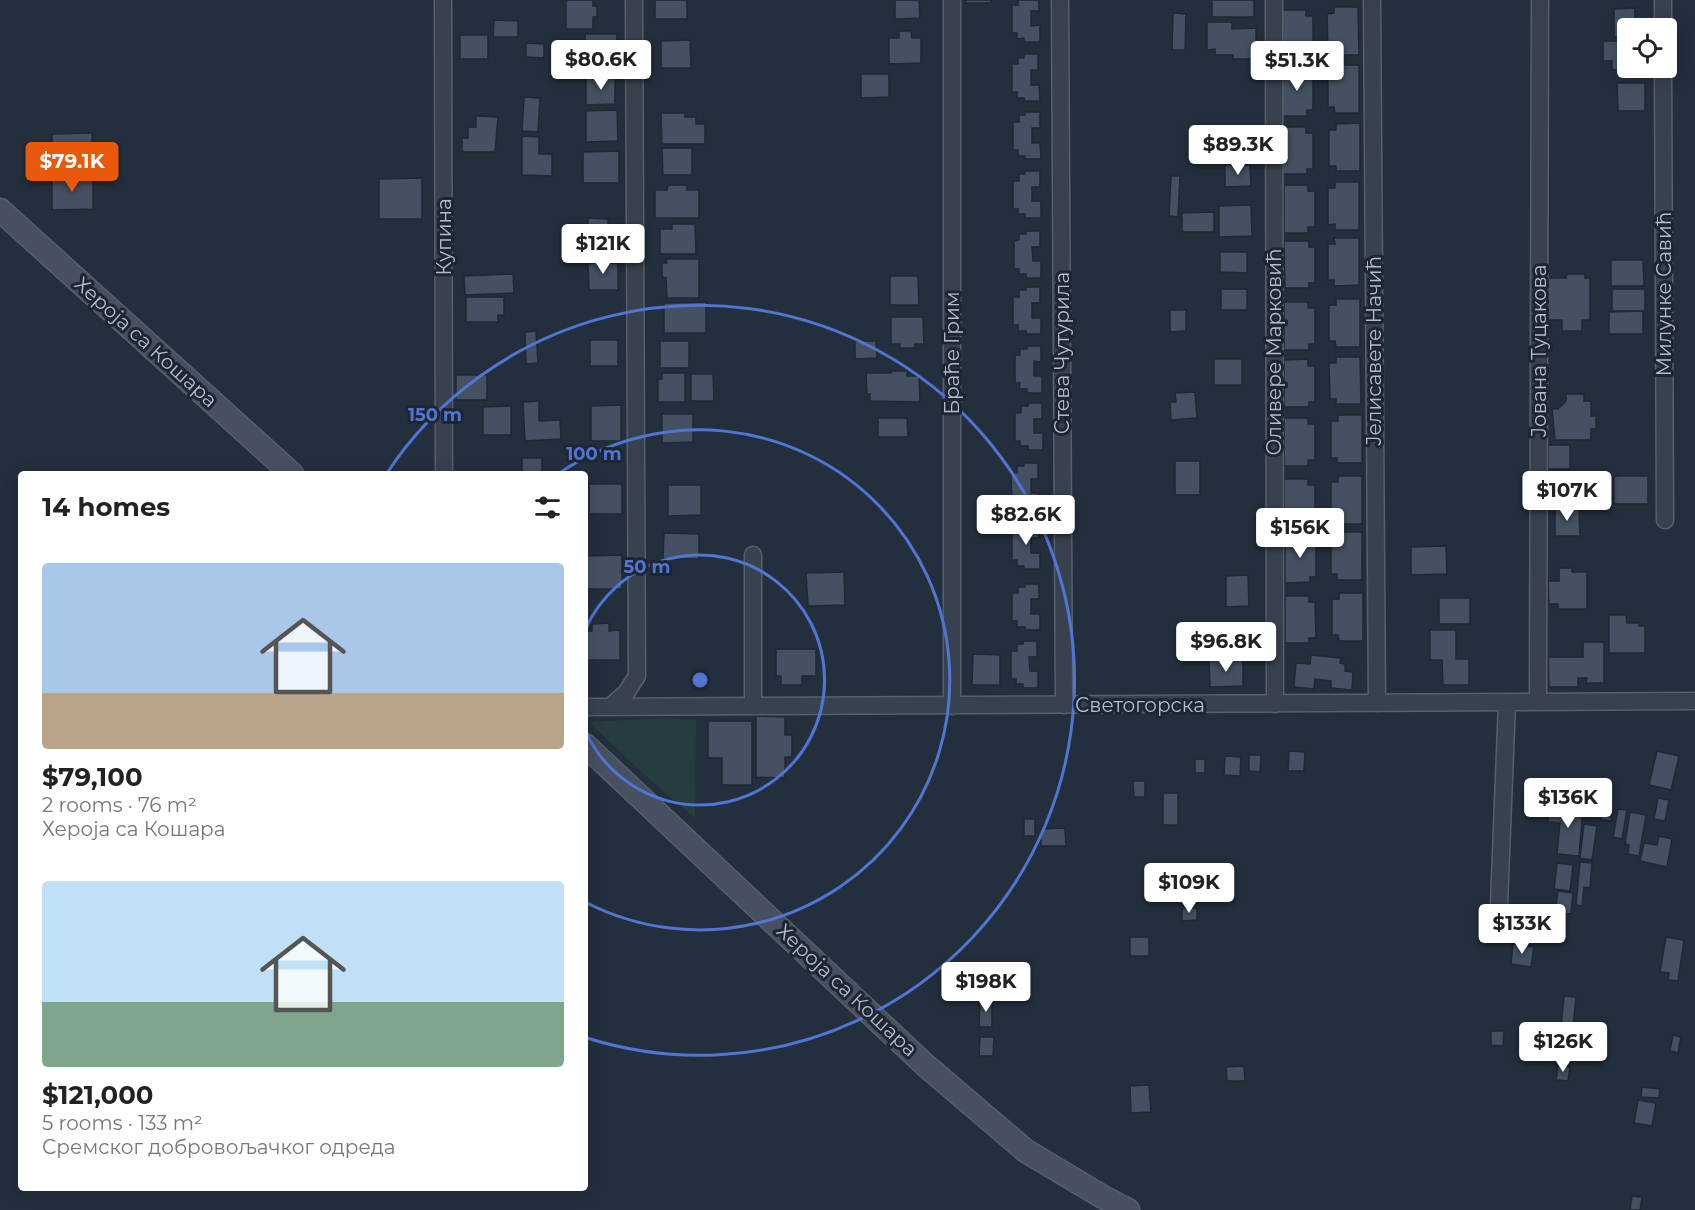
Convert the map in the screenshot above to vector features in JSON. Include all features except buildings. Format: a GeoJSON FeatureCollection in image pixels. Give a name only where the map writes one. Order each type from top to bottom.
{"type":"FeatureCollection","features":[{"type":"Feature","properties":{"kind":"street","name":"Купина"},"geometry":{"type":"LineString","coordinates":[[443,0],[444,471]]}},
{"type":"Feature","properties":{"kind":"street"},"geometry":{"type":"LineString","coordinates":[[610,706],[626,693],[637,676],[634,0]]}},
{"type":"Feature","properties":{"kind":"street","name":"Браће Грим"},"geometry":{"type":"LineString","coordinates":[[952,0],[952,706]]}},
{"type":"Feature","properties":{"kind":"street","name":"Стева Чутурила"},"geometry":{"type":"LineString","coordinates":[[1060,0],[1064,705]]}},
{"type":"Feature","properties":{"kind":"street","name":"Оливере Марковић"},"geometry":{"type":"LineString","coordinates":[[1274,0],[1275,704]]}},
{"type":"Feature","properties":{"kind":"street","name":"Јелисавете Начић"},"geometry":{"type":"LineString","coordinates":[[1372,0],[1377,703]]}},
{"type":"Feature","properties":{"kind":"street","name":"Јована Туцакова"},"geometry":{"type":"LineString","coordinates":[[1538,702],[1540,0]]}},
{"type":"Feature","properties":{"kind":"street"},"geometry":{"type":"LineString","coordinates":[[1663,0],[1663,18]]}},
{"type":"Feature","properties":{"kind":"street","name":"Милунке Савић"},"geometry":{"type":"LineString","coordinates":[[1663,78],[1665,520]]}},
{"type":"Feature","properties":{"kind":"street","name":"Хероја са Кошара"},"geometry":{"type":"LineString","coordinates":[[0,210],[289,471]]}},
{"type":"Feature","properties":{"kind":"street"},"geometry":{"type":"LineString","coordinates":[[753,555],[753,706]]}},
{"type":"Feature","properties":{"kind":"street","name":"Светогорска"},"geometry":{"type":"LineString","coordinates":[[588,707],[1695,701]]}},
{"type":"Feature","properties":{"kind":"street"},"geometry":{"type":"LineString","coordinates":[[1498,929],[1507,702]]}},
{"type":"Feature","properties":{"kind":"street","name":"Хероја са Кошара"},"geometry":{"type":"LineString","coordinates":[[588,748],[933,1072],[1026,1151],[1128,1210]]}},
{"type":"Feature","properties":{"kind":"green space"},"geometry":{"type":"Polygon","coordinates":[[[661,718],[696,720],[695,818],[650,780],[589,722],[661,718]]]}}]}
